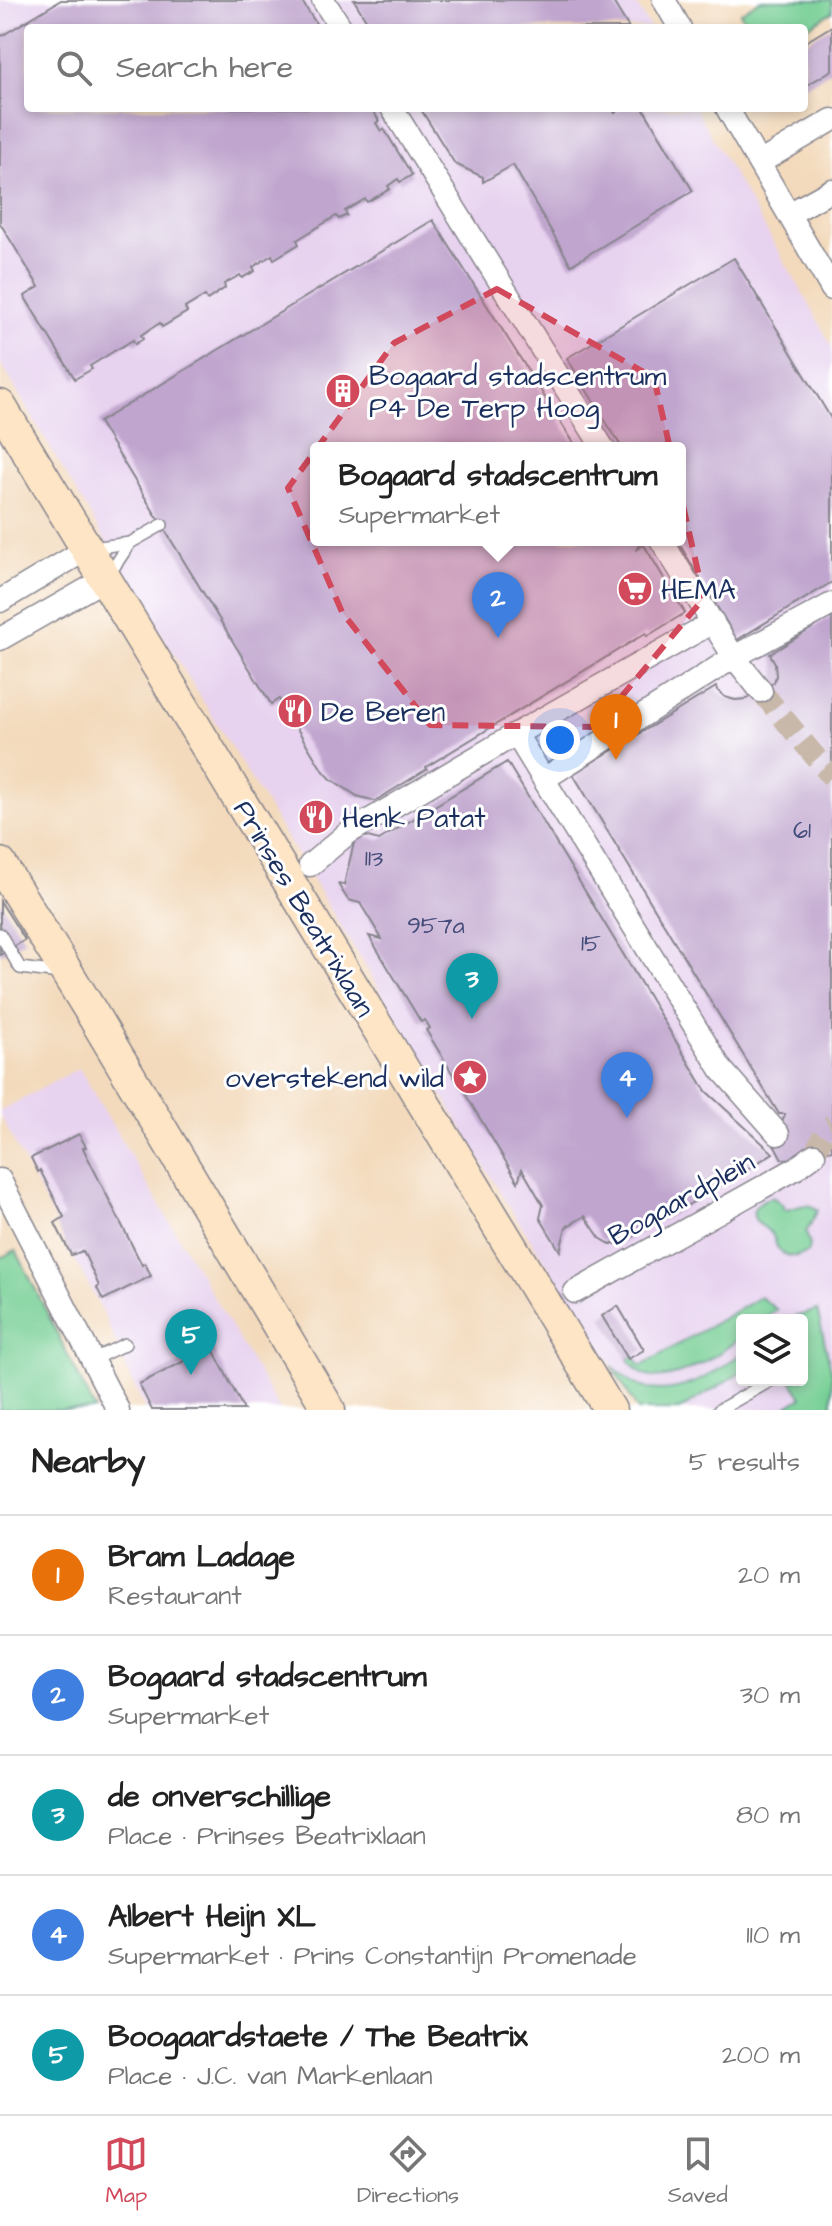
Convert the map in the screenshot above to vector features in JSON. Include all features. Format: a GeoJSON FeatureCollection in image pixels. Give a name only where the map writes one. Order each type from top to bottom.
{"type":"FeatureCollection","features":[{"type":"Feature","properties":{"kind":"main road","name":"Prinses Beatrixlaan"},"geometry":{"type":"LineString","coordinates":[[0,406],[611,1409]]}},
{"type":"Feature","properties":{"kind":"main road"},"geometry":{"type":"LineString","coordinates":[[0,864],[329,1410]]}},
{"type":"Feature","properties":{"kind":"street"},"geometry":{"type":"LineString","coordinates":[[323,0],[338,24]]}},
{"type":"Feature","properties":{"kind":"street"},"geometry":{"type":"LineString","coordinates":[[664,0],[678,24]]}},
{"type":"Feature","properties":{"kind":"street"},"geometry":{"type":"LineString","coordinates":[[394,112],[599,442]]}},
{"type":"Feature","properties":{"kind":"street"},"geometry":{"type":"LineString","coordinates":[[729,112],[832,289]]}},
{"type":"Feature","properties":{"kind":"street"},"geometry":{"type":"LineString","coordinates":[[759,163],[832,120]]}},
{"type":"Feature","properties":{"kind":"street"},"geometry":{"type":"LineString","coordinates":[[789,214],[832,190]]}},
{"type":"Feature","properties":{"kind":"street"},"geometry":{"type":"LineString","coordinates":[[665,546],[734,657],[761,691]]}},
{"type":"Feature","properties":{"kind":"street"},"geometry":{"type":"LineString","coordinates":[[0,601],[87,549]]}},
{"type":"Feature","properties":{"kind":"street"},"geometry":{"type":"LineString","coordinates":[[0,639],[105,579]]}},
{"type":"Feature","properties":{"kind":"street"},"geometry":{"type":"LineString","coordinates":[[544,779],[734,657],[832,604]]}},
{"type":"Feature","properties":{"kind":"street"},"geometry":{"type":"LineString","coordinates":[[310,865],[348,833],[713,622]]}},
{"type":"Feature","properties":{"kind":"street"},"geometry":{"type":"LineString","coordinates":[[516,734],[721,1069],[778,1134]]}},
{"type":"Feature","properties":{"kind":"street","name":"Bogaardplein"},"geometry":{"type":"LineString","coordinates":[[575,1292],[783,1176],[814,1155]]}},
{"type":"Feature","properties":{"kind":"street"},"geometry":{"type":"LineString","coordinates":[[0,1180],[9,1219],[118,1410]]}},
{"type":"Feature","properties":{"kind":"lane"},"geometry":{"type":"LineString","coordinates":[[87,549],[130,543],[162,525]]}},
{"type":"Feature","properties":{"kind":"lane"},"geometry":{"type":"LineString","coordinates":[[105,579],[130,543]]}},
{"type":"Feature","properties":{"kind":"lane"},"geometry":{"type":"LineString","coordinates":[[0,934],[20,968],[69,974]]}},
{"type":"Feature","properties":{"kind":"lane"},"geometry":{"type":"LineString","coordinates":[[92,1360],[125,1344]]}},
{"type":"Feature","properties":{"kind":"lane"},"geometry":{"type":"LineString","coordinates":[[719,1410],[761,1386]]}},
{"type":"Feature","properties":{"kind":"highlighted area"},"geometry":{"type":"Polygon","coordinates":[[[497,289],[654,378],[704,598],[596,727],[430,725],[342,612],[288,488],[394,343],[497,289]]]}},
{"type":"Feature","properties":{"kind":"shaded area"},"geometry":{"type":"Polygon","coordinates":[[[0,0],[634,0],[648,24],[24,24],[24,112],[697,112],[832,347],[832,1410],[639,1410],[504,1199],[110,549],[0,362],[0,0]]]}},
{"type":"Feature","properties":{"kind":"shaded area"},"geometry":{"type":"Polygon","coordinates":[[[79,1068],[280,1410],[145,1410],[102,1311],[0,1115],[0,1111],[79,1068]]]}},
{"type":"Feature","properties":{"kind":"green space"},"geometry":{"type":"Polygon","coordinates":[[[760,0],[832,0],[832,12],[808,27],[808,24],[747,24],[740,13],[760,0]]]}},
{"type":"Feature","properties":{"kind":"green space"},"geometry":{"type":"Polygon","coordinates":[[[772,1197],[782,1204],[784,1210],[805,1205],[818,1210],[806,1232],[810,1245],[808,1252],[788,1256],[778,1249],[772,1234],[756,1221],[755,1207],[772,1197]]]}},
{"type":"Feature","properties":{"kind":"green space"},"geometry":{"type":"Polygon","coordinates":[[[16,1250],[95,1410],[0,1410],[0,1258],[16,1250]]]}},
{"type":"Feature","properties":{"kind":"green space"},"geometry":{"type":"Polygon","coordinates":[[[760,1297],[777,1310],[771,1314],[736,1314],[736,1340],[694,1367],[665,1377],[652,1377],[639,1372],[628,1359],[634,1356],[641,1366],[760,1297]]]}},
{"type":"Feature","properties":{"kind":"green space"},"geometry":{"type":"Polygon","coordinates":[[[817,1310],[832,1373],[831,1410],[781,1410],[802,1397],[795,1386],[808,1386],[808,1314],[804,1314],[817,1310]]]}},
{"type":"Feature","properties":{"kind":"green space"},"geometry":{"type":"Polygon","coordinates":[[[736,1357],[736,1376],[679,1410],[638,1410],[612,1366],[637,1385],[665,1390],[693,1383],[736,1357]]]}},
{"type":"Feature","properties":{"kind":"building"},"geometry":{"type":"Polygon","coordinates":[[[61,0],[301,0],[316,24],[24,24],[24,112],[373,112],[379,121],[376,123],[381,131],[384,129],[412,175],[400,182],[398,179],[388,186],[390,189],[345,211],[347,215],[339,219],[336,216],[297,240],[299,244],[274,259],[272,255],[253,267],[255,271],[224,284],[225,288],[207,300],[205,296],[185,308],[187,312],[162,327],[160,323],[141,335],[143,339],[135,344],[133,340],[90,366],[92,369],[75,379],[26,299],[25,296],[39,287],[0,223],[0,37],[61,0]]]}},
{"type":"Feature","properties":{"kind":"building"},"geometry":{"type":"Polygon","coordinates":[[[354,0],[612,0],[627,24],[369,24],[354,0]]]}},
{"type":"Feature","properties":{"kind":"building"},"geometry":{"type":"Polygon","coordinates":[[[832,26],[832,70],[808,85],[808,41],[832,26]]]}},
{"type":"Feature","properties":{"kind":"building"},"geometry":{"type":"Polygon","coordinates":[[[422,112],[645,112],[693,191],[571,265],[513,165],[483,182],[483,177],[455,164],[422,112]]]}},
{"type":"Feature","properties":{"kind":"building"},"geometry":{"type":"Polygon","coordinates":[[[433,220],[573,442],[310,442],[310,546],[638,546],[637,549],[645,546],[685,613],[647,636],[646,633],[375,801],[357,796],[331,779],[321,768],[279,699],[271,704],[99,422],[433,220]]]}},
{"type":"Feature","properties":{"kind":"building"},"geometry":{"type":"Polygon","coordinates":[[[734,258],[832,420],[832,582],[737,640],[681,546],[686,546],[686,442],[618,442],[567,358],[734,258]]]}},
{"type":"Feature","properties":{"kind":"building"},"geometry":{"type":"Polygon","coordinates":[[[832,616],[832,1150],[805,1158],[782,1159],[774,1144],[785,1114],[779,1114],[573,774],[716,687],[725,697],[735,700],[746,699],[761,691],[774,682],[776,676],[775,663],[770,654],[832,616]]]}},
{"type":"Feature","properties":{"kind":"building"},"geometry":{"type":"Polygon","coordinates":[[[507,762],[706,1091],[773,1153],[620,1244],[610,1244],[600,1238],[585,1216],[566,1227],[560,1251],[540,1218],[543,1205],[522,1169],[518,1182],[466,1095],[470,1093],[465,1085],[461,1088],[426,1030],[430,1028],[425,1020],[421,1022],[369,936],[382,939],[360,903],[348,900],[338,884],[344,885],[356,834],[379,840],[507,762]]]}},
{"type":"Feature","properties":{"kind":"building"},"geometry":{"type":"Polygon","coordinates":[[[0,901],[25,940],[0,955],[0,901]]]}},
{"type":"Feature","properties":{"kind":"building"},"geometry":{"type":"Polygon","coordinates":[[[79,1134],[86,1147],[83,1148],[142,1265],[145,1263],[151,1276],[103,1300],[83,1251],[71,1255],[55,1223],[64,1217],[31,1158],[79,1134]]]}},
{"type":"Feature","properties":{"kind":"building"},"geometry":{"type":"Polygon","coordinates":[[[618,1306],[644,1350],[628,1359],[602,1316],[618,1306]]]}},
{"type":"Feature","properties":{"kind":"building"},"geometry":{"type":"Polygon","coordinates":[[[212,1347],[244,1410],[152,1410],[139,1384],[212,1347]]]}},
{"type":"Feature","properties":{"kind":"tunnel"},"geometry":{"type":"LineString","coordinates":[[761,691],[832,777]]}},
{"type":"Feature","properties":{"kind":"tunnel"},"geometry":{"type":"LineString","coordinates":[[814,1155],[827,1128],[832,1125]]}},
{"type":"Feature","properties":{"kind":"place","name":"Bogaard stadscentrum P4 De Terp Hoog"},"geometry":{"type":"Point","coordinates":[343,391]}},
{"type":"Feature","properties":{"kind":"place","name":"HEMA"},"geometry":{"type":"Point","coordinates":[635,589]}},
{"type":"Feature","properties":{"kind":"place","name":"Bogaard stadscentrum"},"geometry":{"type":"Point","coordinates":[498,638]}},
{"type":"Feature","properties":{"kind":"place","name":"De Beren"},"geometry":{"type":"Point","coordinates":[295,711]}},
{"type":"Feature","properties":{"kind":"place","name":"Bram Ladage"},"geometry":{"type":"Point","coordinates":[616,760]}},
{"type":"Feature","properties":{"kind":"place","name":"Henk Patat"},"geometry":{"type":"Point","coordinates":[316,817]}},
{"type":"Feature","properties":{"kind":"place","name":"de onverschillige"},"geometry":{"type":"Point","coordinates":[472,1019]}},
{"type":"Feature","properties":{"kind":"place","name":"overstekend wild"},"geometry":{"type":"Point","coordinates":[470,1077]}},
{"type":"Feature","properties":{"kind":"place","name":"Albert Heijn XL"},"geometry":{"type":"Point","coordinates":[627,1118]}},
{"type":"Feature","properties":{"kind":"place","name":"Boogaardstaete / The Beatrix"},"geometry":{"type":"Point","coordinates":[191,1375]}}]}
